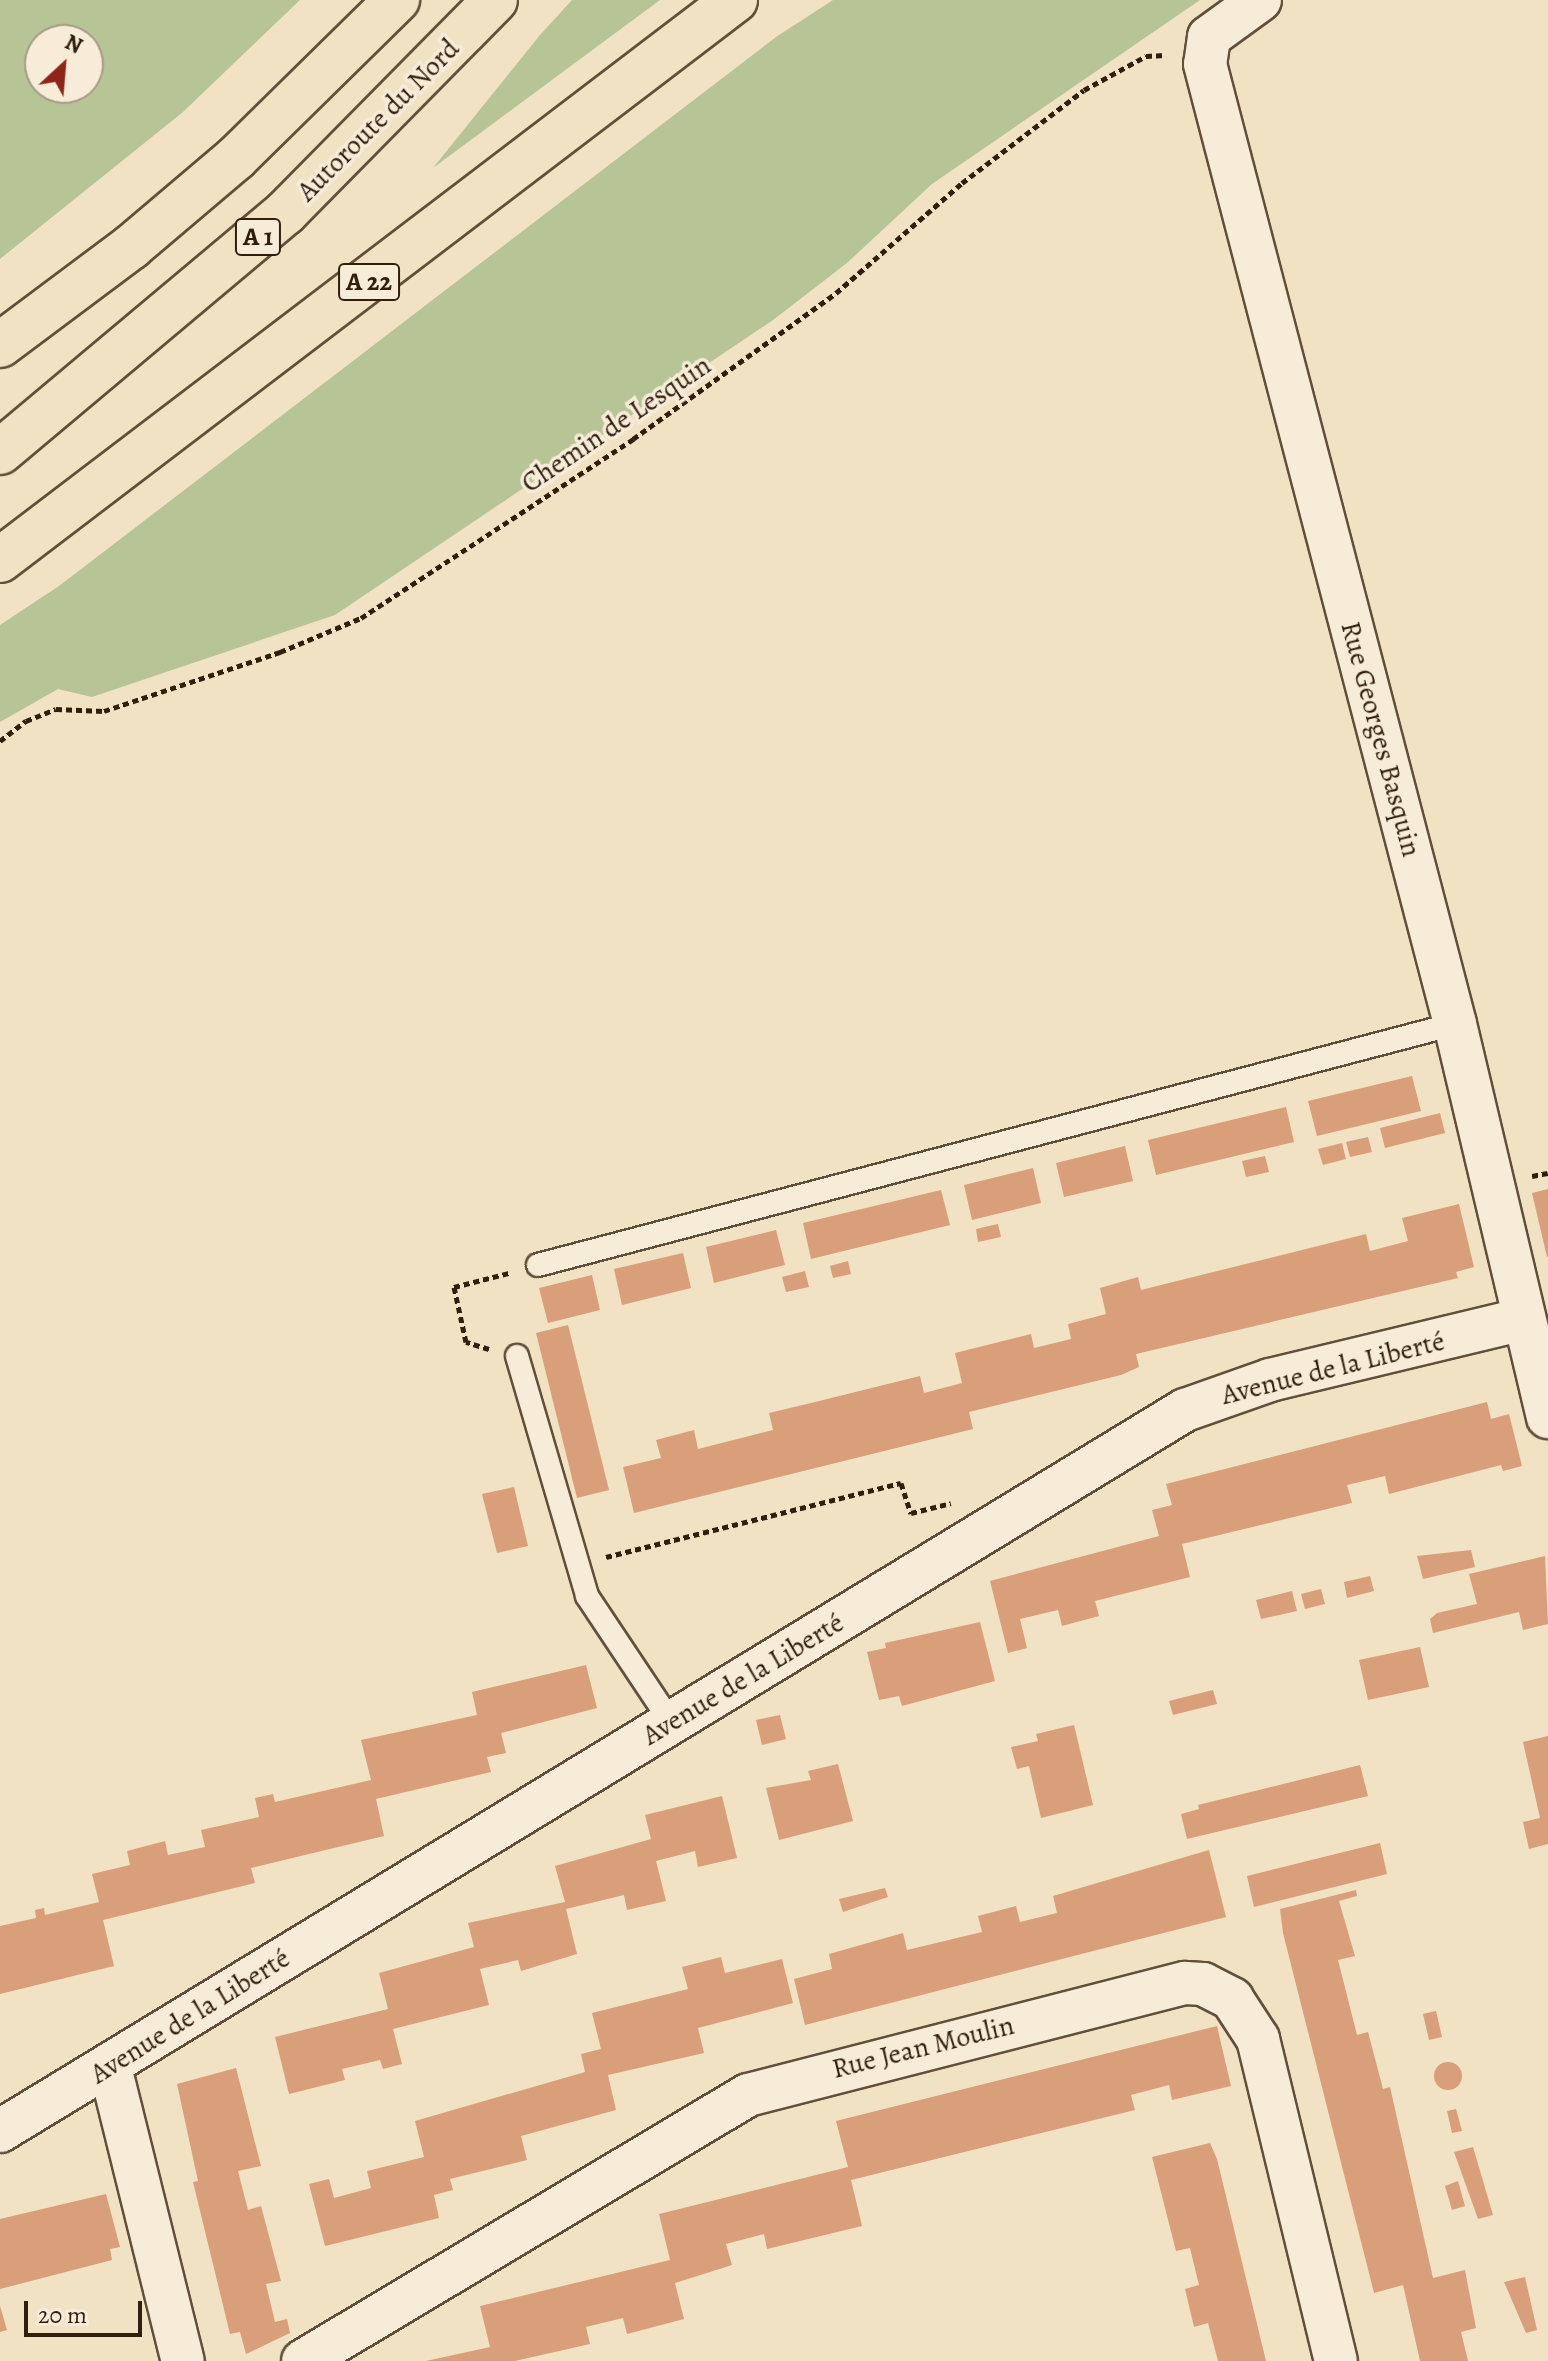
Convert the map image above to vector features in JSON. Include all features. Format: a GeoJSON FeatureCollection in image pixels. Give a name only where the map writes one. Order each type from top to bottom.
{"type":"FeatureCollection","features":[{"type":"Feature","properties":{"kind":"highway"},"geometry":{"type":"LineString","coordinates":[[0,345],[131,247],[236,158],[397,0]]}},
{"type":"Feature","properties":{"kind":"highway","name":"Autoroute du Nord"},"geometry":{"type":"LineString","coordinates":[[0,452],[285,213],[495,0]]}},
{"type":"Feature","properties":{"kind":"highway","name":"A 22"},"geometry":{"type":"LineString","coordinates":[[0,560],[735,0]]}},
{"type":"Feature","properties":{"kind":"street"},"geometry":{"type":"LineString","coordinates":[[1205,64],[1209,37],[1260,0]]}},
{"type":"Feature","properties":{"kind":"street","name":"Rue Georges Basquin"},"geometry":{"type":"LineString","coordinates":[[1205,64],[1455,1024],[1548,1417]]}},
{"type":"Feature","properties":{"kind":"street","name":"Avenue de la Liberté"},"geometry":{"type":"LineString","coordinates":[[0,2131],[110,2067],[1156,1427],[1213,1399],[1524,1319]]}},
{"type":"Feature","properties":{"kind":"street","name":"Rue Jean Moulin"},"geometry":{"type":"LineString","coordinates":[[303,2361],[748,2095],[1185,1983],[1203,1984],[1232,1999],[1258,2039],[1336,2361]]}},
{"type":"Feature","properties":{"kind":"street"},"geometry":{"type":"LineString","coordinates":[[110,2067],[183,2361]]}},
{"type":"Feature","properties":{"kind":"lane"},"geometry":{"type":"LineString","coordinates":[[538,1265],[1455,1024]]}},
{"type":"Feature","properties":{"kind":"lane"},"geometry":{"type":"LineString","coordinates":[[517,1356],[587,1596],[671,1722]]}},
{"type":"Feature","properties":{"kind":"path","name":"Chemin de Lesquin"},"geometry":{"type":"LineString","coordinates":[[0,741],[26,721],[56,709],[104,711],[280,652],[361,618],[633,439],[836,293],[962,183],[1084,90],[1146,56],[1177,55],[1205,64]]}},
{"type":"Feature","properties":{"kind":"path"},"geometry":{"type":"LineString","coordinates":[[517,1356],[466,1342],[454,1287],[538,1265]]}},
{"type":"Feature","properties":{"kind":"path"},"geometry":{"type":"LineString","coordinates":[[578,1564],[901,1483],[911,1513],[937,1503],[984,1503],[998,1523]]}},
{"type":"Feature","properties":{"kind":"green space"},"geometry":{"type":"Polygon","coordinates":[[[0,0],[300,0],[183,112],[0,259],[0,0]]]}},
{"type":"Feature","properties":{"kind":"green space"},"geometry":{"type":"Polygon","coordinates":[[[572,0],[660,0],[433,168],[540,35],[572,0]]]}},
{"type":"Feature","properties":{"kind":"green space"},"geometry":{"type":"Polygon","coordinates":[[[833,0],[1200,0],[932,184],[847,263],[773,320],[335,615],[92,697],[58,689],[0,722],[0,625],[59,586],[776,37],[833,0]]]}},
{"type":"Feature","properties":{"kind":"building"},"geometry":{"type":"Polygon","coordinates":[[[1412,1076],[1421,1111],[1317,1136],[1308,1101],[1412,1076]]]}},
{"type":"Feature","properties":{"kind":"building"},"geometry":{"type":"Polygon","coordinates":[[[1286,1107],[1294,1142],[1156,1175],[1148,1140],[1286,1107]]]}},
{"type":"Feature","properties":{"kind":"building"},"geometry":{"type":"Polygon","coordinates":[[[1440,1113],[1445,1133],[1385,1148],[1380,1128],[1440,1113]]]}},
{"type":"Feature","properties":{"kind":"building"},"geometry":{"type":"Polygon","coordinates":[[[1368,1137],[1372,1152],[1350,1157],[1346,1142],[1368,1137]]]}},
{"type":"Feature","properties":{"kind":"building"},"geometry":{"type":"Polygon","coordinates":[[[1342,1143],[1346,1159],[1323,1165],[1318,1149],[1342,1143]]]}},
{"type":"Feature","properties":{"kind":"building"},"geometry":{"type":"Polygon","coordinates":[[[1125,1146],[1133,1181],[1064,1197],[1056,1163],[1125,1146]]]}},
{"type":"Feature","properties":{"kind":"building"},"geometry":{"type":"Polygon","coordinates":[[[1265,1156],[1269,1172],[1246,1177],[1242,1161],[1265,1156]]]}},
{"type":"Feature","properties":{"kind":"building"},"geometry":{"type":"Polygon","coordinates":[[[1033,1168],[1041,1203],[972,1220],[964,1185],[1033,1168]]]}},
{"type":"Feature","properties":{"kind":"building"},"geometry":{"type":"Polygon","coordinates":[[[1548,1189],[1548,1257],[1547,1257],[1532,1193],[1548,1189]]]}},
{"type":"Feature","properties":{"kind":"building"},"geometry":{"type":"Polygon","coordinates":[[[941,1190],[950,1225],[811,1259],[803,1223],[941,1190]]]}},
{"type":"Feature","properties":{"kind":"building"},"geometry":{"type":"Polygon","coordinates":[[[1459,1204],[1474,1267],[1456,1272],[1458,1278],[1136,1354],[1139,1367],[1121,1375],[969,1412],[973,1429],[634,1513],[623,1467],[661,1458],[656,1440],[694,1430],[698,1449],[773,1430],[769,1413],[920,1376],[924,1393],[962,1383],[955,1353],[1031,1334],[1034,1348],[1071,1339],[1068,1324],[1106,1314],[1100,1288],[1138,1277],[1141,1290],[1366,1234],[1370,1251],[1408,1241],[1402,1218],[1459,1204]]]}},
{"type":"Feature","properties":{"kind":"building"},"geometry":{"type":"Polygon","coordinates":[[[998,1224],[1001,1237],[978,1242],[976,1229],[998,1224]]]}},
{"type":"Feature","properties":{"kind":"building"},"geometry":{"type":"Polygon","coordinates":[[[776,1230],[785,1265],[714,1283],[706,1247],[776,1230]]]}},
{"type":"Feature","properties":{"kind":"building"},"geometry":{"type":"Polygon","coordinates":[[[683,1253],[691,1288],[622,1305],[614,1269],[683,1253]]]}},
{"type":"Feature","properties":{"kind":"building"},"geometry":{"type":"Polygon","coordinates":[[[848,1261],[851,1274],[833,1278],[830,1266],[848,1261]]]}},
{"type":"Feature","properties":{"kind":"building"},"geometry":{"type":"Polygon","coordinates":[[[805,1271],[809,1287],[786,1292],[782,1277],[805,1271]]]}},
{"type":"Feature","properties":{"kind":"building"},"geometry":{"type":"Polygon","coordinates":[[[592,1275],[600,1310],[548,1323],[539,1288],[592,1275]]]}},
{"type":"Feature","properties":{"kind":"building"},"geometry":{"type":"Polygon","coordinates":[[[568,1325],[609,1490],[577,1498],[536,1333],[568,1325]]]}},
{"type":"Feature","properties":{"kind":"building"},"geometry":{"type":"Polygon","coordinates":[[[1487,1402],[1491,1419],[1509,1414],[1522,1466],[1503,1471],[1501,1465],[1389,1494],[1385,1476],[1347,1485],[1352,1503],[1182,1544],[1190,1577],[1095,1601],[1099,1616],[1062,1626],[1058,1610],[1020,1619],[1027,1648],[1008,1653],[990,1581],[1159,1536],[1152,1510],[1172,1505],[1166,1484],[1487,1402]]]}},
{"type":"Feature","properties":{"kind":"building"},"geometry":{"type":"Polygon","coordinates":[[[514,1487],[528,1546],[497,1553],[482,1494],[514,1487]]]}},
{"type":"Feature","properties":{"kind":"building"},"geometry":{"type":"Polygon","coordinates":[[[1471,1550],[1475,1567],[1423,1579],[1417,1556],[1471,1550]]]}},
{"type":"Feature","properties":{"kind":"building"},"geometry":{"type":"Polygon","coordinates":[[[1545,1556],[1548,1624],[1523,1630],[1519,1612],[1433,1633],[1430,1619],[1437,1613],[1477,1604],[1469,1574],[1545,1556]]]}},
{"type":"Feature","properties":{"kind":"building"},"geometry":{"type":"Polygon","coordinates":[[[1370,1576],[1374,1591],[1347,1598],[1344,1582],[1370,1576]]]}},
{"type":"Feature","properties":{"kind":"building"},"geometry":{"type":"Polygon","coordinates":[[[1321,1589],[1325,1604],[1305,1609],[1301,1594],[1321,1589]]]}},
{"type":"Feature","properties":{"kind":"building"},"geometry":{"type":"Polygon","coordinates":[[[1292,1591],[1297,1611],[1261,1619],[1256,1600],[1292,1591]]]}},
{"type":"Feature","properties":{"kind":"building"},"geometry":{"type":"Polygon","coordinates":[[[980,1622],[995,1681],[902,1706],[899,1696],[879,1700],[867,1652],[886,1648],[885,1643],[980,1622]]]}},
{"type":"Feature","properties":{"kind":"building"},"geometry":{"type":"Polygon","coordinates":[[[1420,1647],[1429,1687],[1368,1700],[1359,1660],[1420,1647]]]}},
{"type":"Feature","properties":{"kind":"building"},"geometry":{"type":"Polygon","coordinates":[[[586,1665],[597,1708],[501,1733],[506,1753],[487,1757],[491,1772],[376,1799],[384,1836],[251,1868],[255,1883],[103,1920],[114,1966],[0,1994],[0,1926],[36,1918],[35,1910],[44,1908],[45,1915],[99,1902],[92,1874],[130,1865],[127,1851],[165,1841],[168,1855],[205,1847],[201,1830],[259,1817],[255,1798],[273,1794],[275,1802],[371,1780],[361,1740],[477,1715],[472,1692],[586,1665]]]}},
{"type":"Feature","properties":{"kind":"building"},"geometry":{"type":"Polygon","coordinates":[[[1213,1690],[1217,1704],[1173,1715],[1169,1701],[1213,1690]]]}},
{"type":"Feature","properties":{"kind":"building"},"geometry":{"type":"Polygon","coordinates":[[[780,1715],[786,1739],[762,1745],[756,1720],[780,1715]]]}},
{"type":"Feature","properties":{"kind":"building"},"geometry":{"type":"Polygon","coordinates":[[[1074,1725],[1093,1805],[1041,1818],[1029,1766],[1017,1769],[1011,1747],[1038,1741],[1036,1734],[1074,1725]]]}},
{"type":"Feature","properties":{"kind":"building"},"geometry":{"type":"Polygon","coordinates":[[[1548,1736],[1548,1844],[1529,1849],[1523,1822],[1540,1818],[1523,1742],[1548,1736]]]}},
{"type":"Feature","properties":{"kind":"building"},"geometry":{"type":"Polygon","coordinates":[[[838,1764],[853,1821],[779,1840],[766,1788],[811,1780],[808,1771],[838,1764]]]}},
{"type":"Feature","properties":{"kind":"building"},"geometry":{"type":"Polygon","coordinates":[[[1360,1765],[1368,1796],[1187,1839],[1181,1814],[1199,1809],[1198,1805],[1360,1765]]]}},
{"type":"Feature","properties":{"kind":"building"},"geometry":{"type":"Polygon","coordinates":[[[722,1796],[737,1858],[698,1867],[695,1851],[656,1861],[666,1901],[627,1910],[624,1895],[566,1909],[577,1954],[521,1971],[518,1960],[480,1969],[489,2005],[393,2029],[402,2064],[383,2069],[380,2060],[342,2069],[345,2080],[289,2094],[275,2037],[388,2009],[379,1973],[474,1947],[468,1923],[565,1902],[555,1866],[651,1839],[645,1815],[722,1796]]]}},
{"type":"Feature","properties":{"kind":"building"},"geometry":{"type":"Polygon","coordinates":[[[1380,1843],[1387,1874],[1254,1907],[1247,1876],[1380,1843]]]}},
{"type":"Feature","properties":{"kind":"building"},"geometry":{"type":"Polygon","coordinates":[[[1209,1850],[1226,1917],[805,2025],[794,1979],[832,1969],[829,1954],[903,1933],[907,1950],[982,1932],[978,1916],[1016,1906],[1020,1922],[1057,1913],[1053,1896],[1209,1850]]]}},
{"type":"Feature","properties":{"kind":"building"},"geometry":{"type":"Polygon","coordinates":[[[885,1888],[888,1897],[843,1912],[839,1899],[885,1888]]]}},
{"type":"Feature","properties":{"kind":"building"},"geometry":{"type":"Polygon","coordinates":[[[1356,1890],[1357,1896],[1339,1901],[1355,1956],[1338,1960],[1357,2035],[1368,2032],[1383,2089],[1390,2087],[1433,2278],[1465,2270],[1476,2328],[1461,2332],[1468,2361],[1420,2361],[1403,2285],[1374,2293],[1283,1933],[1280,1909],[1356,1890]]]}},
{"type":"Feature","properties":{"kind":"building"},"geometry":{"type":"Polygon","coordinates":[[[721,1957],[725,1973],[782,1959],[793,2003],[698,2028],[704,2053],[608,2075],[616,2110],[521,2136],[527,2160],[450,2179],[453,2190],[434,2195],[439,2218],[325,2246],[309,2184],[329,2179],[334,2198],[371,2188],[367,2171],[424,2157],[415,2121],[585,2072],[581,2054],[601,2049],[592,2013],[688,1989],[682,1967],[721,1957]]]}},
{"type":"Feature","properties":{"kind":"building"},"geometry":{"type":"Polygon","coordinates":[[[1436,2011],[1442,2037],[1429,2040],[1423,2014],[1436,2011]]]}},
{"type":"Feature","properties":{"kind":"building"},"geometry":{"type":"Polygon","coordinates":[[[1217,2026],[1231,2086],[1172,2100],[1169,2085],[1131,2095],[1135,2110],[851,2180],[862,2226],[767,2249],[764,2234],[726,2244],[732,2265],[675,2283],[684,2319],[627,2334],[623,2318],[586,2327],[590,2344],[515,2361],[426,2361],[490,2347],[480,2306],[670,2260],[659,2214],[848,2167],[836,2121],[1217,2026]]]}},
{"type":"Feature","properties":{"kind":"building"},"geometry":{"type":"Polygon","coordinates":[[[1448,2062],[1458,2066],[1462,2076],[1458,2086],[1448,2090],[1438,2086],[1434,2076],[1438,2066],[1448,2062]]]}},
{"type":"Feature","properties":{"kind":"building"},"geometry":{"type":"Polygon","coordinates":[[[236,2068],[261,2166],[238,2171],[248,2210],[261,2206],[281,2281],[266,2284],[275,2322],[287,2319],[290,2333],[246,2354],[240,2332],[230,2334],[193,2182],[198,2181],[177,2084],[236,2068]]]}},
{"type":"Feature","properties":{"kind":"building"},"geometry":{"type":"Polygon","coordinates":[[[1456,2109],[1462,2131],[1452,2133],[1447,2111],[1456,2109]]]}},
{"type":"Feature","properties":{"kind":"building"},"geometry":{"type":"Polygon","coordinates":[[[1210,2143],[1217,2159],[1266,2361],[1218,2361],[1208,2323],[1194,2327],[1185,2289],[1199,2285],[1190,2248],[1176,2251],[1152,2157],[1210,2143]]]}},
{"type":"Feature","properties":{"kind":"building"},"geometry":{"type":"Polygon","coordinates":[[[1473,2147],[1493,2215],[1478,2219],[1454,2152],[1473,2147]]]}},
{"type":"Feature","properties":{"kind":"building"},"geometry":{"type":"Polygon","coordinates":[[[1458,2181],[1465,2206],[1452,2210],[1445,2186],[1458,2181]]]}},
{"type":"Feature","properties":{"kind":"building"},"geometry":{"type":"Polygon","coordinates":[[[106,2194],[120,2247],[110,2249],[112,2260],[0,2289],[0,2219],[106,2194]]]}},
{"type":"Feature","properties":{"kind":"building"},"geometry":{"type":"Polygon","coordinates":[[[1525,2277],[1537,2330],[1526,2333],[1504,2282],[1525,2277]]]}},
{"type":"Feature","properties":{"kind":"building"},"geometry":{"type":"Polygon","coordinates":[[[0,2306],[7,2330],[0,2332],[0,2306]]]}}]}
